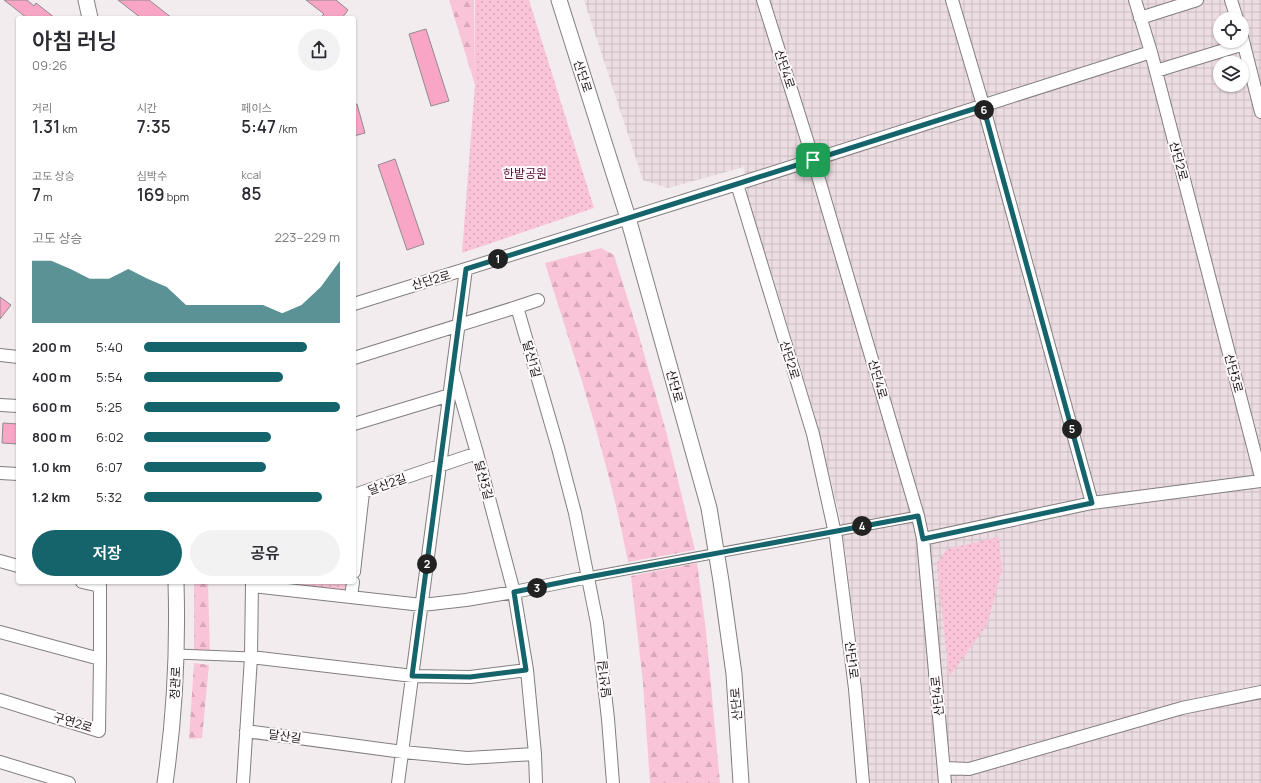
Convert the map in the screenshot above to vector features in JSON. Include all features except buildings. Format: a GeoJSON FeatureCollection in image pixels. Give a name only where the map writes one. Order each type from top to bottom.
{"type":"FeatureCollection","features":[{"type":"Feature","properties":{"kind":"street"},"geometry":{"type":"LineString","coordinates":[[86,0],[90,16]]}},
{"type":"Feature","properties":{"kind":"street","name":"산단로"},"geometry":{"type":"LineString","coordinates":[[559,0],[628,218],[709,508],[734,674],[741,783]]}},
{"type":"Feature","properties":{"kind":"street","name":"산단4로"},"geometry":{"type":"LineString","coordinates":[[762,0],[813,160],[918,516],[923,539],[946,783]]}},
{"type":"Feature","properties":{"kind":"street"},"geometry":{"type":"LineString","coordinates":[[952,0],[1034,287],[1092,503]]}},
{"type":"Feature","properties":{"kind":"street","name":"산단2로"},"geometry":{"type":"LineString","coordinates":[[1135,0],[1151,52],[1207,270]]}},
{"type":"Feature","properties":{"kind":"street"},"geometry":{"type":"LineString","coordinates":[[1140,18],[1197,0]]}},
{"type":"Feature","properties":{"kind":"street"},"geometry":{"type":"LineString","coordinates":[[1231,0],[1235,12]]}},
{"type":"Feature","properties":{"kind":"street"},"geometry":{"type":"LineString","coordinates":[[1156,71],[1223,48]]}},
{"type":"Feature","properties":{"kind":"street"},"geometry":{"type":"LineString","coordinates":[[1245,48],[1261,112]]}},
{"type":"Feature","properties":{"kind":"street","name":"산단2로"},"geometry":{"type":"LineString","coordinates":[[356,303],[1151,52]]}},
{"type":"Feature","properties":{"kind":"street","name":"산단2로"},"geometry":{"type":"LineString","coordinates":[[737,184],[813,434],[836,538]]}},
{"type":"Feature","properties":{"kind":"street"},"geometry":{"type":"LineString","coordinates":[[398,783],[466,269]]}},
{"type":"Feature","properties":{"kind":"street","name":"산단3로"},"geometry":{"type":"LineString","coordinates":[[1207,270],[1261,477]]}},
{"type":"Feature","properties":{"kind":"street"},"geometry":{"type":"LineString","coordinates":[[356,357],[538,300]]}},
{"type":"Feature","properties":{"kind":"street","name":"달산1길"},"geometry":{"type":"LineString","coordinates":[[506,311],[517,307],[558,448],[575,513],[597,623],[608,720],[613,783]]}},
{"type":"Feature","properties":{"kind":"street"},"geometry":{"type":"LineString","coordinates":[[0,356],[16,357]]}},
{"type":"Feature","properties":{"kind":"street","name":"달산3길"},"geometry":{"type":"LineString","coordinates":[[453,369],[514,592],[526,670],[535,754],[536,783]]}},
{"type":"Feature","properties":{"kind":"street"},"geometry":{"type":"LineString","coordinates":[[356,423],[450,395]]}},
{"type":"Feature","properties":{"kind":"street"},"geometry":{"type":"LineString","coordinates":[[0,405],[16,406]]}},
{"type":"Feature","properties":{"kind":"street","name":"달산2길"},"geometry":{"type":"LineString","coordinates":[[356,533],[358,494],[477,453]]}},
{"type":"Feature","properties":{"kind":"street"},"geometry":{"type":"LineString","coordinates":[[0,473],[16,474]]}},
{"type":"Feature","properties":{"kind":"street"},"geometry":{"type":"LineString","coordinates":[[923,539],[1092,503],[1261,481]]}},
{"type":"Feature","properties":{"kind":"street"},"geometry":{"type":"LineString","coordinates":[[245,782],[246,731],[251,657],[252,584],[331,596],[422,605],[466,600],[514,592],[918,516]]}},
{"type":"Feature","properties":{"kind":"street","name":"산단1로"},"geometry":{"type":"LineString","coordinates":[[836,538],[855,689],[863,783]]}},
{"type":"Feature","properties":{"kind":"street"},"geometry":{"type":"LineString","coordinates":[[0,561],[16,565]]}},
{"type":"Feature","properties":{"kind":"street","name":"구연2로"},"geometry":{"type":"LineString","coordinates":[[0,700],[99,731],[100,584]]}},
{"type":"Feature","properties":{"kind":"street","name":"정관로"},"geometry":{"type":"LineString","coordinates":[[165,783],[172,739],[177,654],[176,584]]}},
{"type":"Feature","properties":{"kind":"street"},"geometry":{"type":"LineString","coordinates":[[351,597],[353,584]]}},
{"type":"Feature","properties":{"kind":"street"},"geometry":{"type":"LineString","coordinates":[[0,632],[100,659]]}},
{"type":"Feature","properties":{"kind":"street"},"geometry":{"type":"LineString","coordinates":[[177,654],[251,657],[412,676],[470,677],[526,670]]}},
{"type":"Feature","properties":{"kind":"street"},"geometry":{"type":"LineString","coordinates":[[944,768],[969,769],[1182,708],[1261,692]]}},
{"type":"Feature","properties":{"kind":"street","name":"달산길"},"geometry":{"type":"LineString","coordinates":[[246,731],[402,752]]}},
{"type":"Feature","properties":{"kind":"street"},"geometry":{"type":"LineString","coordinates":[[402,752],[468,758],[535,754]]}},
{"type":"Feature","properties":{"kind":"street"},"geometry":{"type":"LineString","coordinates":[[0,762],[69,783]]}},
{"type":"Feature","properties":{"kind":"shaded area"},"geometry":{"type":"Polygon","coordinates":[[[584,0],[1261,0],[1261,783],[867,783],[867,763],[857,647],[842,526],[816,419],[776,287],[749,207],[744,167],[668,188],[643,180],[584,0]]]}},
{"type":"Feature","properties":{"kind":"green space"},"geometry":{"type":"Polygon","coordinates":[[[449,0],[474,0],[475,85],[449,0]]]}},
{"type":"Feature","properties":{"kind":"green space","name":"한밭공원"},"geometry":{"type":"Polygon","coordinates":[[[475,0],[529,0],[594,208],[462,253],[475,84],[475,0]]]}},
{"type":"Feature","properties":{"kind":"green space"},"geometry":{"type":"Polygon","coordinates":[[[601,248],[614,255],[666,431],[695,550],[628,562],[602,449],[545,263],[601,248]]]}},
{"type":"Feature","properties":{"kind":"green space"},"geometry":{"type":"Polygon","coordinates":[[[999,537],[1002,570],[987,625],[949,677],[937,563],[947,549],[999,537]]]}},
{"type":"Feature","properties":{"kind":"green space"},"geometry":{"type":"Polygon","coordinates":[[[697,563],[706,631],[720,783],[650,783],[643,683],[631,576],[697,563]]]}},
{"type":"Feature","properties":{"kind":"green space"},"geometry":{"type":"Polygon","coordinates":[[[194,584],[208,584],[210,656],[194,655],[194,584]]]}},
{"type":"Feature","properties":{"kind":"green space"},"geometry":{"type":"Polygon","coordinates":[[[275,584],[346,584],[344,594],[275,584]]]}},
{"type":"Feature","properties":{"kind":"green space"},"geometry":{"type":"Polygon","coordinates":[[[194,663],[209,665],[202,738],[189,739],[194,663]]]}},
{"type":"Feature","properties":{"kind":"route"},"geometry":{"type":"LineString","coordinates":[[983,106],[1034,287],[1092,503],[923,539],[918,516],[514,592],[526,670],[470,677],[412,676],[466,269],[813,160],[983,106]]}}]}
